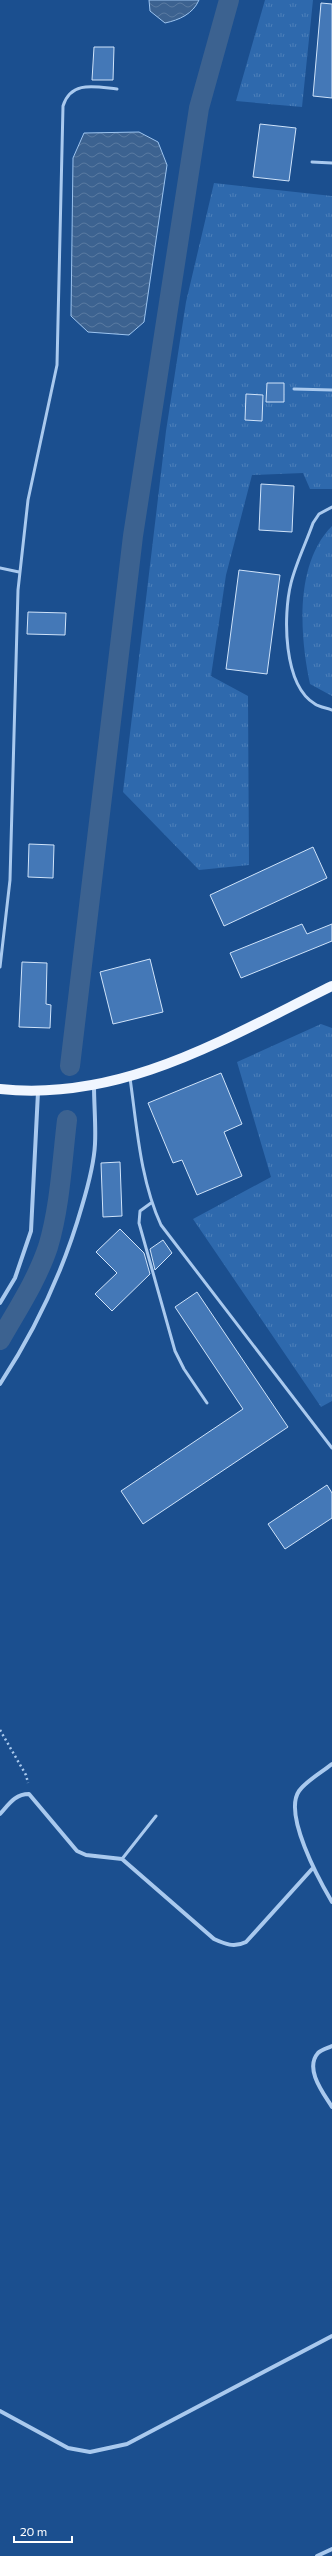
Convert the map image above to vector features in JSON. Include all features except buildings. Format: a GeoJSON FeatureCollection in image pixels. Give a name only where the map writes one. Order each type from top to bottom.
{"type":"FeatureCollection","features":[{"type":"Feature","properties":{"kind":"main road"},"geometry":{"type":"LineString","coordinates":[[0,1089],[38,1092],[94,1086],[130,1077],[210,1046],[332,986]]}},
{"type":"Feature","properties":{"kind":"street"},"geometry":{"type":"LineString","coordinates":[[0,1384],[18,1357],[44,1307],[71,1245],[90,1179],[95,1144],[94,1086]]}},
{"type":"Feature","properties":{"kind":"street"},"geometry":{"type":"LineString","coordinates":[[0,1303],[15,1278],[31,1231],[38,1092]]}},
{"type":"Feature","properties":{"kind":"street"},"geometry":{"type":"LineString","coordinates":[[332,1764],[299,1790],[295,1799],[295,1812],[312,1869],[332,1902]]}},
{"type":"Feature","properties":{"kind":"street"},"geometry":{"type":"LineString","coordinates":[[0,1814],[14,1798],[21,1794],[29,1794],[77,1851],[86,1855],[122,1859],[214,1939],[226,1944],[238,1946],[246,1942],[312,1869]]}},
{"type":"Feature","properties":{"kind":"street"},"geometry":{"type":"LineString","coordinates":[[332,2046],[318,2053],[314,2061],[313,2072],[332,2107]]}},
{"type":"Feature","properties":{"kind":"street"},"geometry":{"type":"LineString","coordinates":[[0,2411],[68,2448],[90,2452],[126,2444],[332,2336]]}},
{"type":"Feature","properties":{"kind":"street"},"geometry":{"type":"LineString","coordinates":[[319,2556],[332,2549]]}},
{"type":"Feature","properties":{"kind":"lane"},"geometry":{"type":"LineString","coordinates":[[0,967],[10,880],[19,572],[28,500],[57,365],[63,106],[66,96],[73,89],[84,86],[117,89]]}},
{"type":"Feature","properties":{"kind":"lane"},"geometry":{"type":"LineString","coordinates":[[312,162],[332,163]]}},
{"type":"Feature","properties":{"kind":"lane"},"geometry":{"type":"LineString","coordinates":[[294,389],[332,390]]}},
{"type":"Feature","properties":{"kind":"lane"},"geometry":{"type":"LineString","coordinates":[[332,507],[319,514],[313,523],[291,582],[288,638],[291,671],[300,689],[314,704],[332,710]]}},
{"type":"Feature","properties":{"kind":"lane"},"geometry":{"type":"LineString","coordinates":[[0,568],[19,572]]}},
{"type":"Feature","properties":{"kind":"lane"},"geometry":{"type":"LineString","coordinates":[[130,1077],[146,1182],[151,1203],[161,1225],[332,1448]]}},
{"type":"Feature","properties":{"kind":"lane"},"geometry":{"type":"LineString","coordinates":[[151,1203],[140,1211],[139,1223],[175,1351],[184,1369],[207,1403]]}},
{"type":"Feature","properties":{"kind":"lane"},"geometry":{"type":"LineString","coordinates":[[122,1859],[156,1816]]}},
{"type":"Feature","properties":{"kind":"path"},"geometry":{"type":"LineString","coordinates":[[0,1730],[26,1775],[29,1794]]}},
{"type":"Feature","properties":{"kind":"green space"},"geometry":{"type":"Polygon","coordinates":[[[265,0],[313,0],[302,107],[236,101],[265,0]]]}},
{"type":"Feature","properties":{"kind":"green space"},"geometry":{"type":"Polygon","coordinates":[[[214,183],[332,196],[332,489],[310,489],[303,473],[252,475],[226,575],[211,676],[248,696],[249,865],[199,870],[123,792],[166,431],[186,302],[214,183]]]}},
{"type":"Feature","properties":{"kind":"green space"},"geometry":{"type":"Polygon","coordinates":[[[332,526],[332,696],[310,684],[304,645],[303,602],[311,560],[320,542],[332,526]]]}},
{"type":"Feature","properties":{"kind":"green space"},"geometry":{"type":"Polygon","coordinates":[[[321,1024],[332,1028],[332,1401],[321,1407],[193,1219],[271,1177],[237,1062],[321,1024]]]}},
{"type":"Feature","properties":{"kind":"water"},"geometry":{"type":"Polygon","coordinates":[[[149,0],[199,0],[193,9],[185,16],[165,23],[150,11],[149,0]]]}},
{"type":"Feature","properties":{"kind":"water"},"geometry":{"type":"Polygon","coordinates":[[[139,132],[158,142],[167,165],[144,322],[129,335],[88,332],[71,316],[73,158],[84,133],[139,132]]]}},
{"type":"Feature","properties":{"kind":"waterway"},"geometry":{"type":"LineString","coordinates":[[70,1066],[133,536],[199,108],[229,0]]}},
{"type":"Feature","properties":{"kind":"waterway"},"geometry":{"type":"LineString","coordinates":[[0,1340],[32,1283],[48,1247],[58,1200],[67,1120]]}}]}
